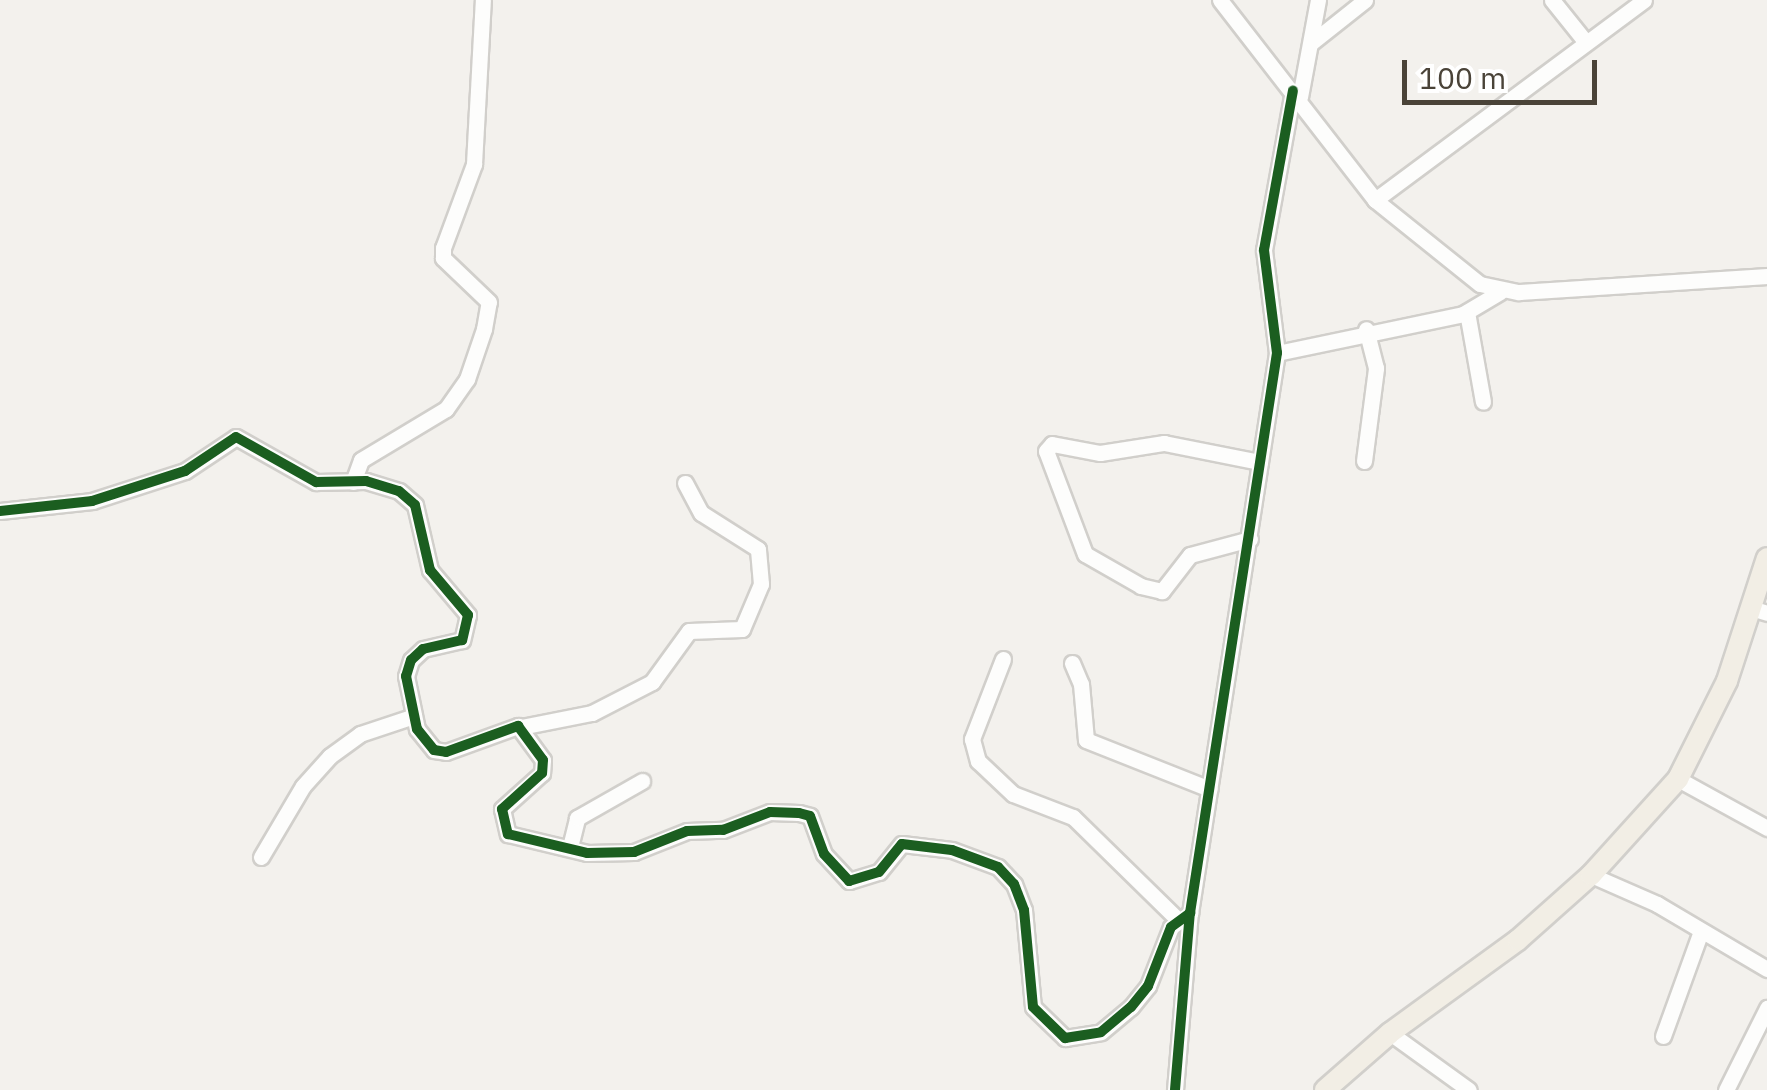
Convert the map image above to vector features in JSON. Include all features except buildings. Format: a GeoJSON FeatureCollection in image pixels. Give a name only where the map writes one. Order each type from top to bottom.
{"type":"FeatureCollection","features":[{"type":"Feature","properties":{"kind":"main road"},"geometry":{"type":"LineString","coordinates":[[1326,1090],[1390,1033],[1518,940],[1591,875],[1678,778],[1759,610],[1767,558]]}},
{"type":"Feature","properties":{"kind":"street"},"geometry":{"type":"LineString","coordinates":[[354,482],[361,460],[446,409],[460,392],[484,329],[489,302],[451,268],[443,248],[474,164],[483,0]]}},
{"type":"Feature","properties":{"kind":"street"},"geometry":{"type":"LineString","coordinates":[[1220,0],[1245,40],[1297,94],[1375,200],[1480,284],[1500,292],[1767,276]]}},
{"type":"Feature","properties":{"kind":"street"},"geometry":{"type":"LineString","coordinates":[[1175,1090],[1184,916],[1210,789],[1276,353],[1264,250],[1318,0]]}},
{"type":"Feature","properties":{"kind":"street"},"geometry":{"type":"LineString","coordinates":[[1311,44],[1365,0]]}},
{"type":"Feature","properties":{"kind":"street"},"geometry":{"type":"LineString","coordinates":[[1552,0],[1584,40]]}},
{"type":"Feature","properties":{"kind":"street"},"geometry":{"type":"LineString","coordinates":[[1375,200],[1642,0]]}},
{"type":"Feature","properties":{"kind":"street"},"geometry":{"type":"LineString","coordinates":[[1276,353],[1366,329],[1467,312],[1500,292]]}},
{"type":"Feature","properties":{"kind":"street"},"geometry":{"type":"LineString","coordinates":[[1467,312],[1483,402]]}},
{"type":"Feature","properties":{"kind":"street"},"geometry":{"type":"LineString","coordinates":[[1364,461],[1376,368],[1366,329]]}},
{"type":"Feature","properties":{"kind":"street"},"geometry":{"type":"LineString","coordinates":[[0,511],[92,502],[186,471],[236,438],[316,482],[382,484],[416,505],[430,570],[466,607],[462,640],[423,649],[411,660],[406,676],[422,739],[439,752],[521,727],[592,714],[652,682],[690,631],[742,629],[761,584],[758,549],[701,513],[685,483]]}},
{"type":"Feature","properties":{"kind":"street"},"geometry":{"type":"LineString","coordinates":[[1250,539],[1190,555],[1162,591],[1140,586],[1085,554],[1046,451],[1052,444],[1100,452],[1164,443],[1260,462]]}},
{"type":"Feature","properties":{"kind":"street"},"geometry":{"type":"LineString","coordinates":[[1003,659],[972,739],[978,761],[1013,794],[1073,817],[1184,916]]}},
{"type":"Feature","properties":{"kind":"street"},"geometry":{"type":"LineString","coordinates":[[1072,663],[1081,684],[1086,740],[1210,789]]}},
{"type":"Feature","properties":{"kind":"street"},"geometry":{"type":"LineString","coordinates":[[261,857],[303,786],[330,756],[360,734],[414,716]]}},
{"type":"Feature","properties":{"kind":"street"},"geometry":{"type":"LineString","coordinates":[[521,727],[544,769],[506,803],[504,829],[599,853],[648,850],[688,830],[723,830],[775,812],[810,816],[824,854],[849,881],[880,872],[902,844],[952,850],[998,868],[1014,884],[1024,910],[1033,1007],[1064,1038],[1101,1032],[1131,1006],[1148,986],[1184,916]]}},
{"type":"Feature","properties":{"kind":"street"},"geometry":{"type":"LineString","coordinates":[[1678,778],[1767,828]]}},
{"type":"Feature","properties":{"kind":"street"},"geometry":{"type":"LineString","coordinates":[[570,848],[576,818],[642,780]]}},
{"type":"Feature","properties":{"kind":"street"},"geometry":{"type":"LineString","coordinates":[[1591,875],[1767,968]]}},
{"type":"Feature","properties":{"kind":"street"},"geometry":{"type":"LineString","coordinates":[[1663,1036],[1701,930]]}},
{"type":"Feature","properties":{"kind":"street"},"geometry":{"type":"LineString","coordinates":[[1726,1090],[1767,1008]]}},
{"type":"Feature","properties":{"kind":"street"},"geometry":{"type":"LineString","coordinates":[[1390,1033],[1470,1090]]}},
{"type":"Feature","properties":{"kind":"cycle path"},"geometry":{"type":"LineString","coordinates":[[1175,1090],[1190,913],[1277,353],[1264,250],[1293,91]]}},
{"type":"Feature","properties":{"kind":"cycle path"},"geometry":{"type":"LineString","coordinates":[[0,511],[92,501],[185,471],[236,437],[316,482],[366,481],[399,491],[415,505],[430,570],[468,615],[462,640],[423,649],[411,660],[406,676],[417,729],[434,750],[446,752],[518,726],[543,760],[542,773],[502,809],[508,834],[587,853],[634,852],[687,831],[723,830],[770,812],[799,813],[810,816],[824,854],[849,881],[879,872],[902,844],[952,850],[998,867],[1014,884],[1024,910],[1033,1007],[1065,1038],[1101,1032],[1131,1007],[1148,986],[1171,927],[1190,913]]}}]}
